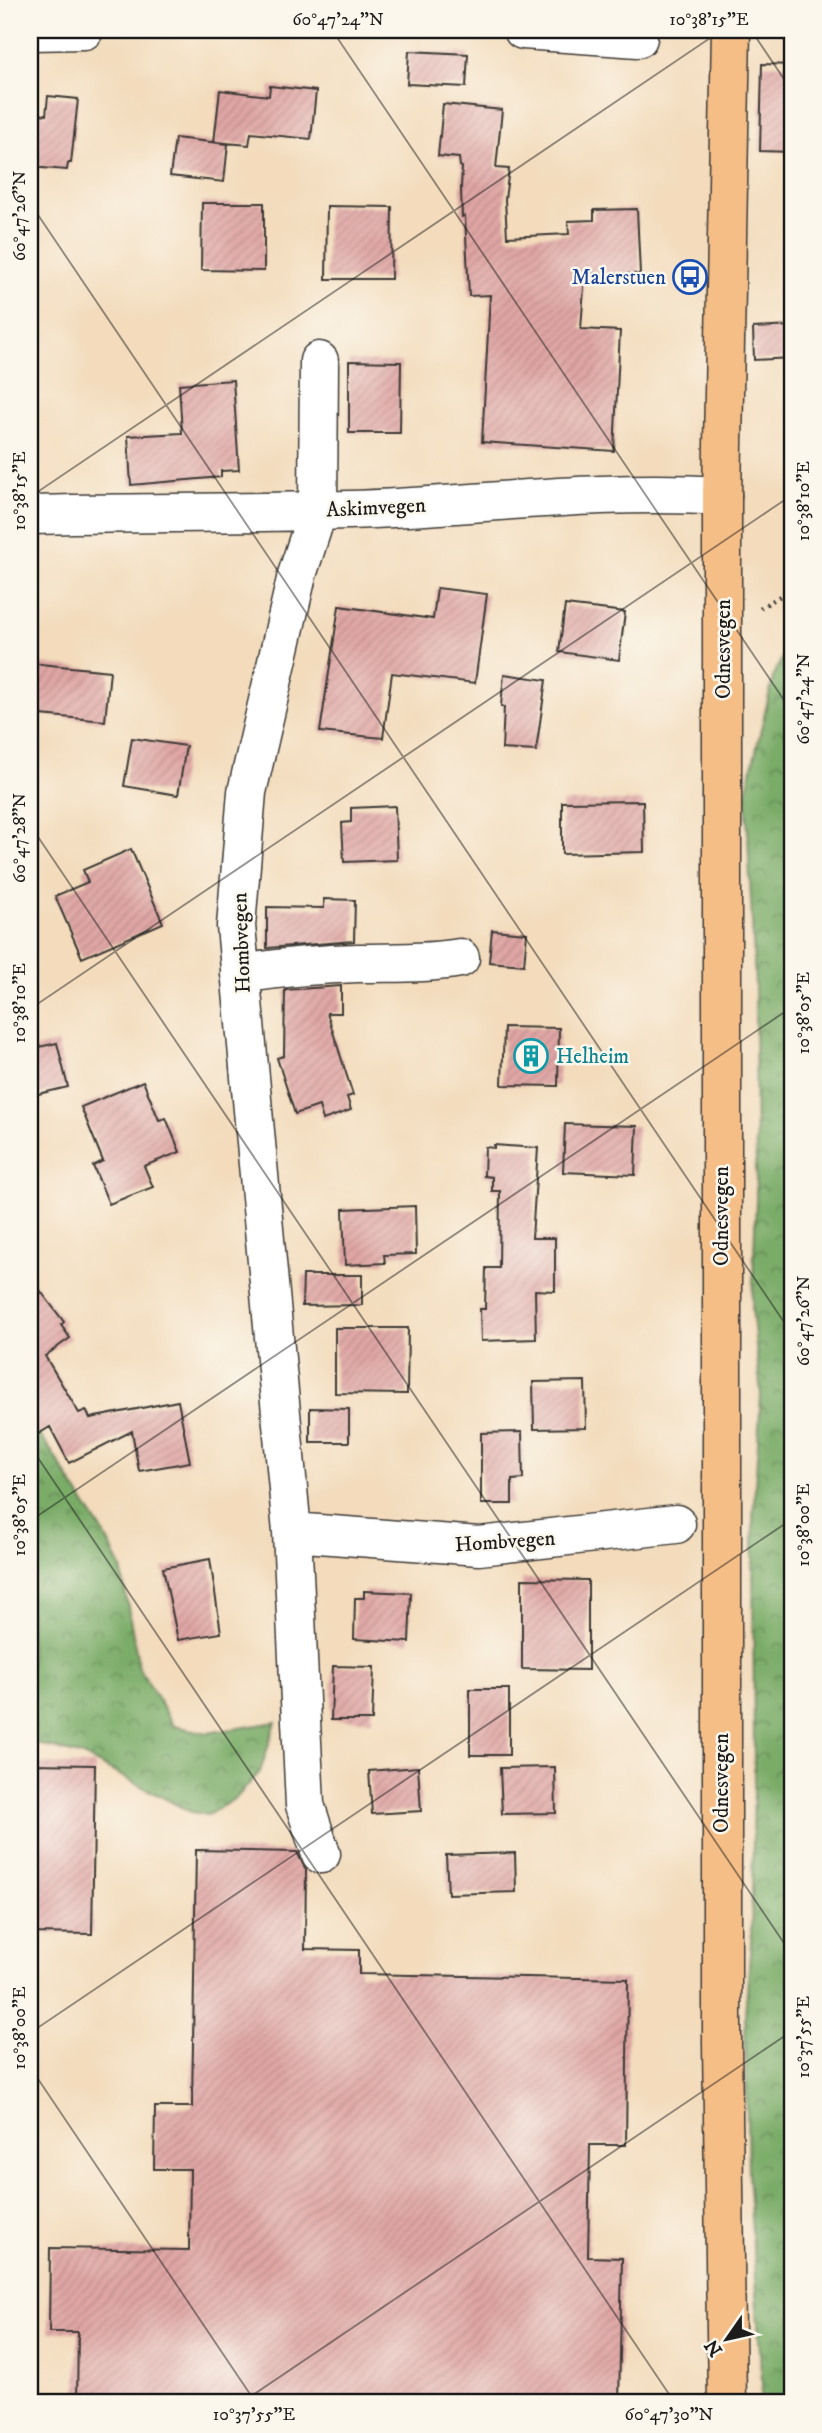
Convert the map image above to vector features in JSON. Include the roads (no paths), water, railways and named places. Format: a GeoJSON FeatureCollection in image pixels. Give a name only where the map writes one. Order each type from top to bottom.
{"type":"FeatureCollection","features":[{"type":"Feature","properties":{"kind":"main road","name":"Odnesvegen"},"geometry":{"type":"LineString","coordinates":[[727,2403],[722,2043],[721,1039],[722,496],[731,30]]}},
{"type":"Feature","properties":{"kind":"street"},"geometry":{"type":"LineString","coordinates":[[30,31],[84,30]]}},
{"type":"Feature","properties":{"kind":"street"},"geometry":{"type":"LineString","coordinates":[[523,30],[638,38]]}},
{"type":"Feature","properties":{"kind":"street","name":"Hombvegen"},"geometry":{"type":"LineString","coordinates":[[319,361],[318,510],[297,575],[246,800],[236,926],[292,1532],[305,1805],[321,1854]]}},
{"type":"Feature","properties":{"kind":"street","name":"Askimvegen"},"geometry":{"type":"LineString","coordinates":[[30,514],[318,510],[667,493],[722,496]]}},
{"type":"Feature","properties":{"kind":"street"},"geometry":{"type":"LineString","coordinates":[[240,974],[285,968],[355,963],[437,962],[460,958]]}},
{"type":"Feature","properties":{"kind":"street","name":"Hombvegen"},"geometry":{"type":"LineString","coordinates":[[292,1532],[479,1546],[676,1524]]}},
{"type":"Feature","properties":{"kind":"place","name":"Malerstuen"},"geometry":{"type":"Point","coordinates":[690,277]}},
{"type":"Feature","properties":{"kind":"place","name":"Helheim"},"geometry":{"type":"Point","coordinates":[531,1056]}}]}
